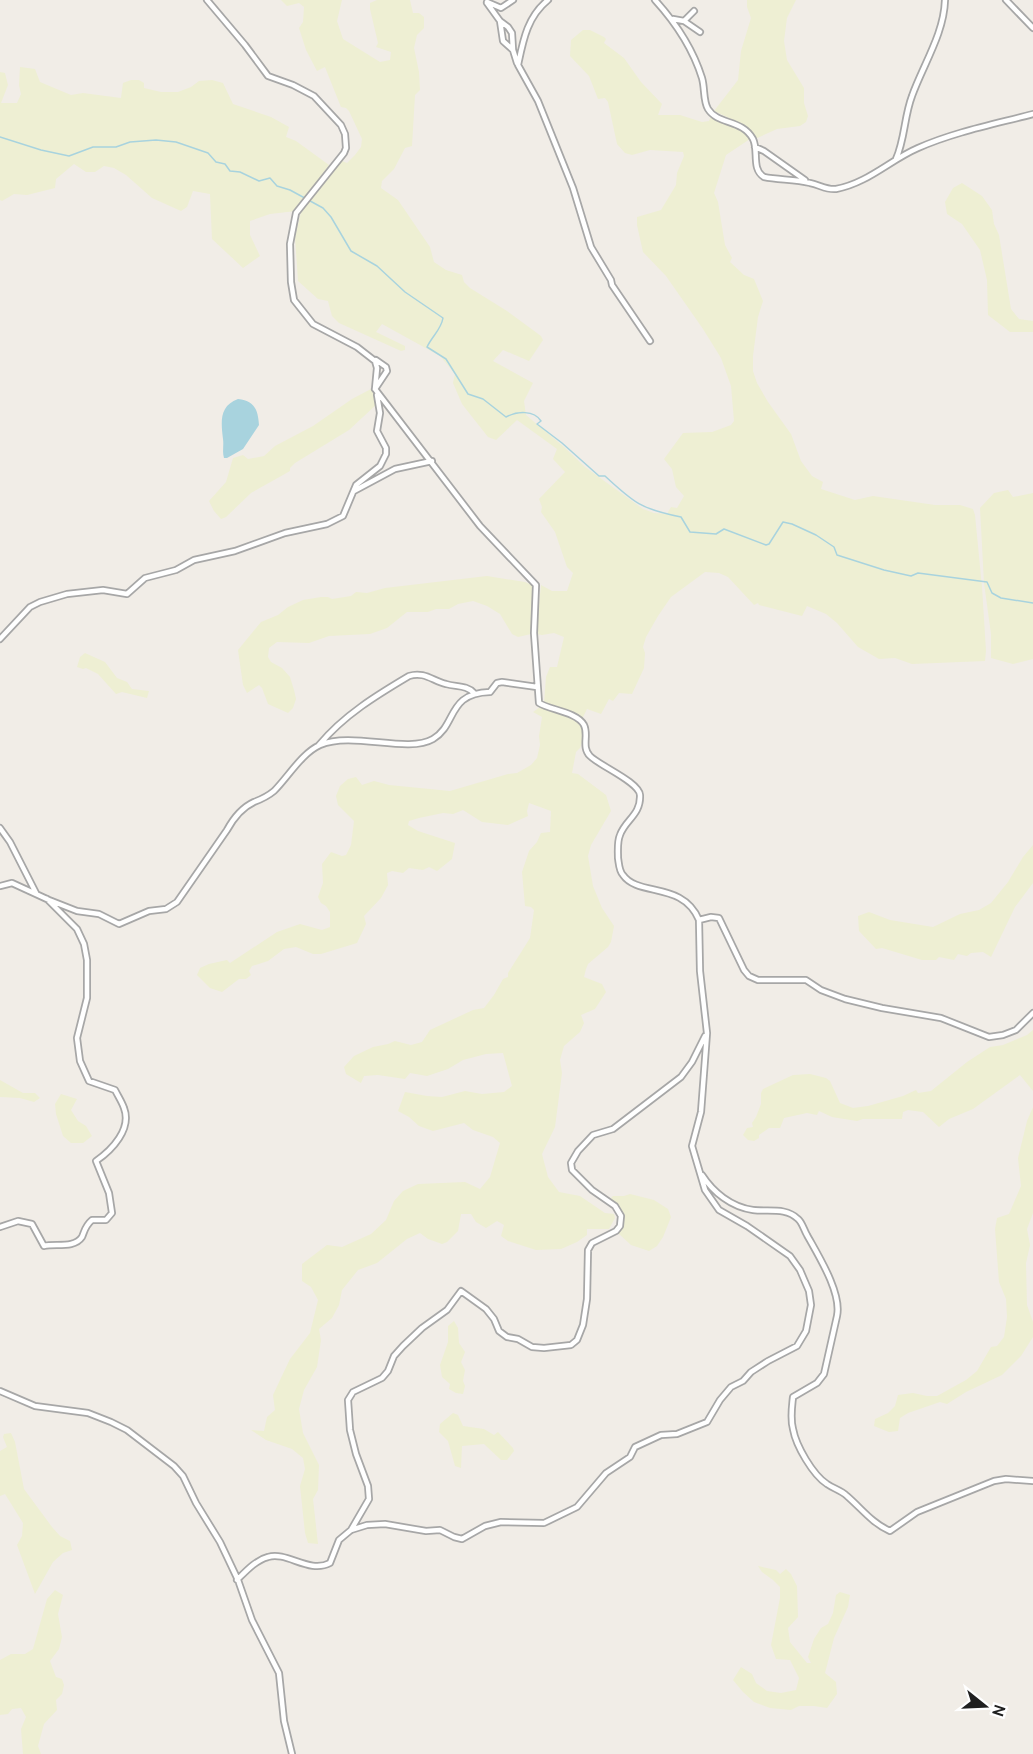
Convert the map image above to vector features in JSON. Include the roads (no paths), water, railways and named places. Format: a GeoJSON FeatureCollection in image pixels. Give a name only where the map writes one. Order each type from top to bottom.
{"type":"FeatureCollection","features":[{"type":"Feature","properties":{"kind":"street"},"geometry":{"type":"LineString","coordinates":[[207,0],[268,76],[314,96],[341,125],[345,134],[345,151],[296,213],[290,244],[290,271],[294,300],[318,327],[350,343],[382,364],[387,371],[375,389]]}},
{"type":"Feature","properties":{"kind":"street"},"geometry":{"type":"LineString","coordinates":[[486,1],[501,8],[513,0]]}},
{"type":"Feature","properties":{"kind":"street"},"geometry":{"type":"LineString","coordinates":[[518,65],[522,40],[533,15],[548,0]]}},
{"type":"Feature","properties":{"kind":"street"},"geometry":{"type":"LineString","coordinates":[[655,0],[674,20],[684,21],[700,32]]}},
{"type":"Feature","properties":{"kind":"street"},"geometry":{"type":"LineString","coordinates":[[896,159],[911,98],[941,24],[945,0]]}},
{"type":"Feature","properties":{"kind":"street"},"geometry":{"type":"LineString","coordinates":[[1006,0],[1033,28]]}},
{"type":"Feature","properties":{"kind":"street"},"geometry":{"type":"LineString","coordinates":[[486,1],[512,33],[513,50],[518,65],[538,101],[573,188],[591,247],[612,285],[650,341]]}},
{"type":"Feature","properties":{"kind":"street"},"geometry":{"type":"LineString","coordinates":[[684,21],[694,11]]}},
{"type":"Feature","properties":{"kind":"street"},"geometry":{"type":"LineString","coordinates":[[669,15],[699,70],[708,109],[716,116],[744,128],[755,147],[757,168],[761,175],[810,182]]}},
{"type":"Feature","properties":{"kind":"street"},"geometry":{"type":"LineString","coordinates":[[500,21],[504,41],[513,50]]}},
{"type":"Feature","properties":{"kind":"street"},"geometry":{"type":"LineString","coordinates":[[755,147],[764,150],[775,160],[810,182],[827,189],[844,187],[874,175],[896,159],[931,143],[1033,114]]}},
{"type":"Feature","properties":{"kind":"street"},"geometry":{"type":"LineString","coordinates":[[0,639],[30,607],[40,602],[86,591],[111,590],[123,595],[128,594],[145,578],[176,570],[194,560],[235,551],[285,533],[327,524],[343,516],[359,482],[380,466],[386,454],[386,448],[377,431],[380,413],[375,389],[377,366],[371,358]]}},
{"type":"Feature","properties":{"kind":"street"},"geometry":{"type":"LineString","coordinates":[[351,1530],[385,1524],[426,1531],[440,1530],[454,1538],[462,1539],[485,1526],[501,1522],[544,1523],[577,1507],[606,1473],[630,1457],[635,1447],[661,1436],[677,1434],[707,1422],[731,1387],[768,1361],[797,1346],[806,1331],[811,1305],[800,1269],[790,1256],[719,1210],[705,1190],[692,1146],[701,1112],[707,1033],[700,971],[699,920],[696,911],[675,896],[632,883],[624,877],[618,860],[619,838],[621,832],[634,817],[640,800],[639,790],[590,756],[585,743],[584,725],[570,715],[540,704],[535,652],[534,621],[538,589],[536,585],[480,526],[375,389]]}},
{"type":"Feature","properties":{"kind":"street"},"geometry":{"type":"LineString","coordinates":[[354,491],[394,469],[432,461]]}},
{"type":"Feature","properties":{"kind":"street"},"geometry":{"type":"LineString","coordinates":[[0,886],[12,883],[37,896],[77,911],[99,914],[119,924],[149,911],[160,911],[170,907],[183,895],[227,830],[230,820],[251,804],[272,793],[296,765],[370,699],[416,674],[446,684],[469,688],[474,693]]}},
{"type":"Feature","properties":{"kind":"street"},"geometry":{"type":"LineString","coordinates":[[319,745],[346,740],[400,744],[422,743],[439,734],[456,707],[474,693],[490,692],[497,683],[502,682],[537,687]]}},
{"type":"Feature","properties":{"kind":"street"},"geometry":{"type":"LineString","coordinates":[[0,828],[10,842],[37,896]]}},
{"type":"Feature","properties":{"kind":"street"},"geometry":{"type":"LineString","coordinates":[[0,1227],[18,1221],[32,1224],[44,1246],[52,1244],[64,1246],[82,1237],[83,1229],[92,1220],[106,1220],[112,1213],[109,1193],[96,1161],[112,1150],[119,1138],[126,1116],[115,1090],[89,1081],[80,1061],[77,1038],[88,985],[84,944],[77,929],[47,899]]}},
{"type":"Feature","properties":{"kind":"street"},"geometry":{"type":"LineString","coordinates":[[699,920],[719,918],[744,970],[758,980],[806,980],[821,990],[845,999],[941,1018],[989,1037],[1016,1030],[1033,1013]]}},
{"type":"Feature","properties":{"kind":"street"},"geometry":{"type":"LineString","coordinates":[[237,1580],[252,1565],[267,1557],[277,1555],[296,1563],[325,1566],[330,1563],[339,1540],[351,1530],[369,1499],[368,1486],[350,1430],[348,1400],[353,1392],[382,1378],[388,1371],[394,1356],[403,1346],[422,1328],[447,1310],[461,1291],[486,1309],[494,1319],[499,1331],[532,1347],[571,1345],[577,1340],[587,1299],[588,1250],[592,1243],[616,1231],[620,1226],[621,1216],[615,1206],[592,1191],[572,1170],[571,1163],[578,1151],[593,1135],[613,1129],[681,1077],[692,1062],[707,1033]]}},
{"type":"Feature","properties":{"kind":"street"},"geometry":{"type":"LineString","coordinates":[[700,1172],[709,1186],[731,1203],[752,1210],[782,1210],[798,1218],[825,1268],[838,1309],[824,1374],[817,1383],[793,1397],[791,1419],[793,1432],[808,1465],[825,1484],[840,1490],[868,1517],[890,1531],[916,1512],[994,1481],[1006,1479],[1033,1481]]}},
{"type":"Feature","properties":{"kind":"street"},"geometry":{"type":"LineString","coordinates":[[0,1391],[35,1406],[88,1413],[111,1422],[128,1430],[174,1466],[183,1476],[196,1503],[220,1542],[252,1620],[279,1673],[284,1721],[292,1754]]}},
{"type":"Feature","properties":{"kind":"water"},"geometry":{"type":"Polygon","coordinates":[[[238,399],[254,407],[258,414],[259,425],[243,449],[224,458],[222,427],[224,410],[238,399]]]}},
{"type":"Feature","properties":{"kind":"waterway"},"geometry":{"type":"LineString","coordinates":[[0,137],[69,156],[93,147],[116,147],[130,142],[156,140],[176,142],[208,153],[216,162],[225,164],[230,171],[240,172],[259,181],[270,178],[277,186],[290,190],[323,208],[351,251],[377,266],[405,292],[443,318],[427,347],[446,359],[468,394],[483,399],[506,417],[520,413],[530,413],[538,417],[541,421],[537,424],[599,476],[605,476],[639,504],[681,517],[690,532],[716,534],[724,529],[766,545],[769,544],[783,522],[816,535],[834,547],[837,555],[911,576],[918,573],[987,582],[992,593],[1001,598],[1033,603]]}}]}
